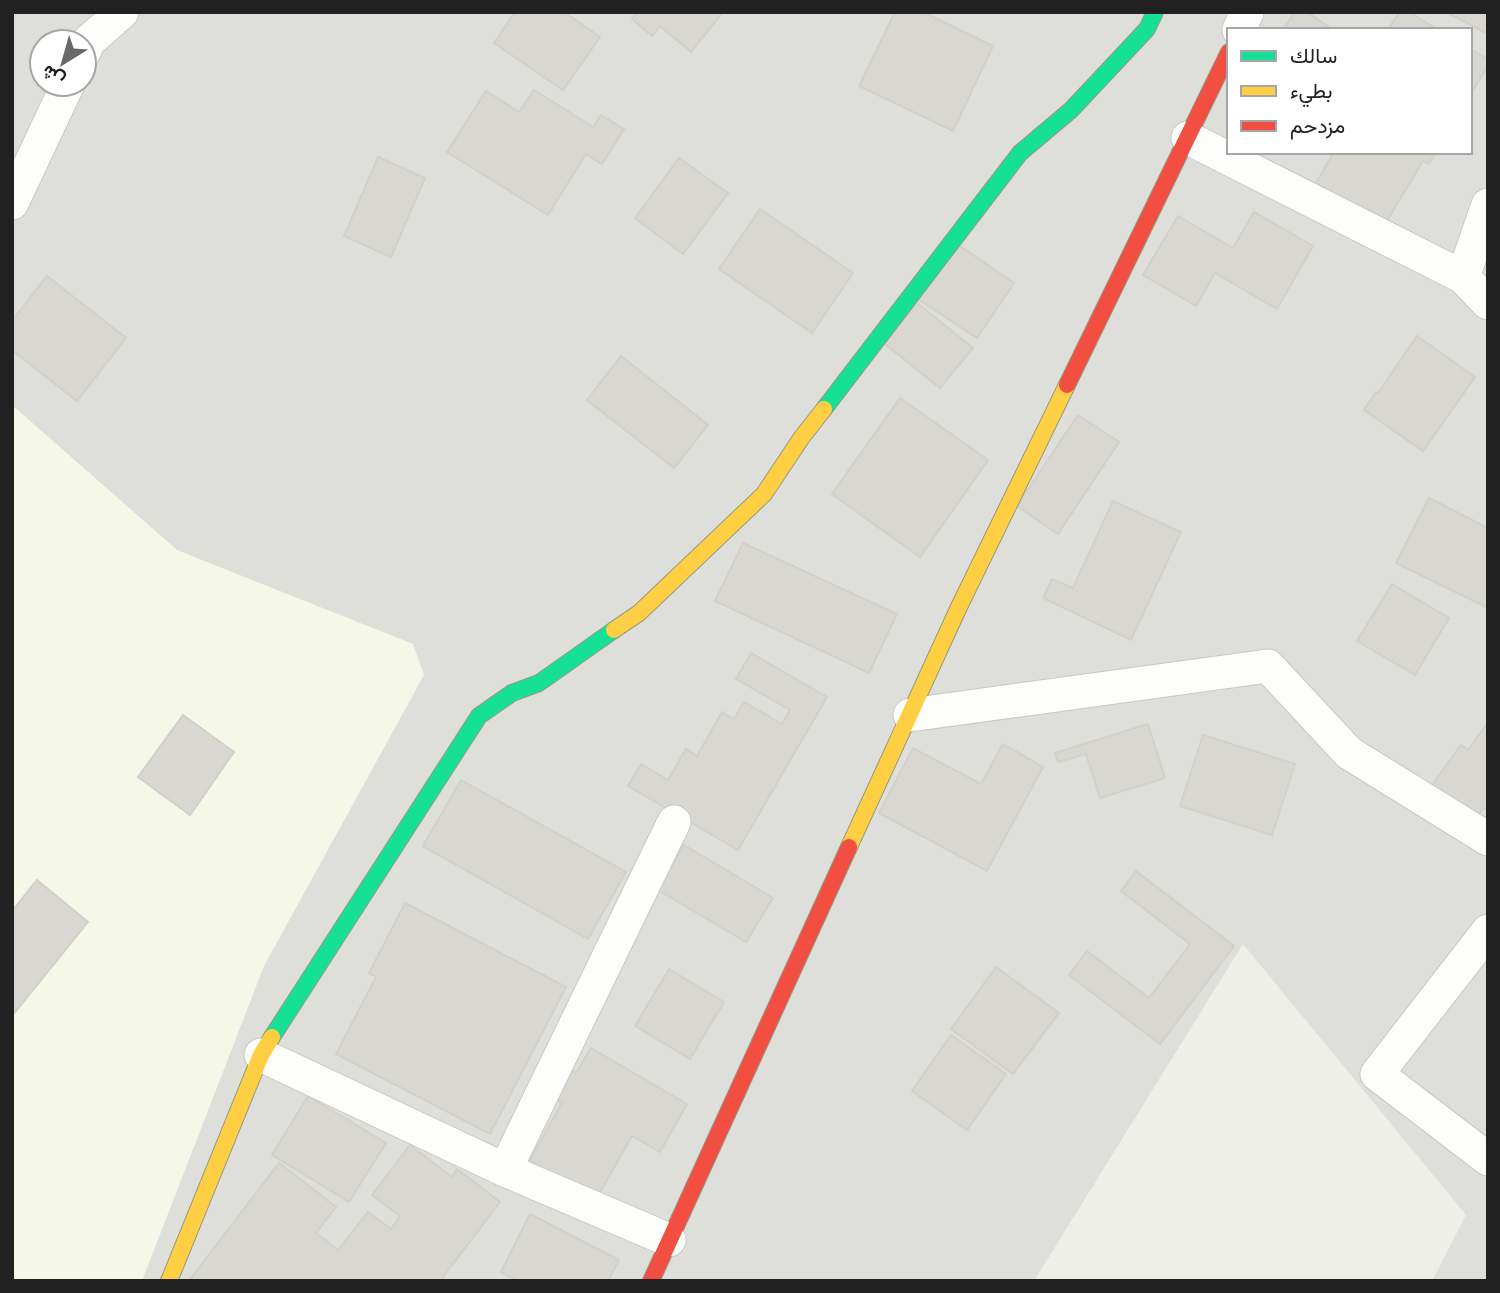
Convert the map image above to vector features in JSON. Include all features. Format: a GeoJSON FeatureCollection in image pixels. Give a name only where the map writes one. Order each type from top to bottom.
{"type":"FeatureCollection","features":[{"type":"Feature","properties":{"kind":"street"},"geometry":{"type":"LineString","coordinates":[[98,33],[122,12]]}},
{"type":"Feature","properties":{"kind":"street"},"geometry":{"type":"LineString","coordinates":[[169,1281],[261,1055],[479,716],[512,693],[539,683],[639,613],[764,494],[802,437],[1020,153],[1071,110],[1147,29],[1155,12]]}},
{"type":"Feature","properties":{"kind":"street"},"geometry":{"type":"LineString","coordinates":[[1240,28],[1248,12]]}},
{"type":"Feature","properties":{"kind":"street"},"geometry":{"type":"LineString","coordinates":[[651,1281],[964,596],[1227,56]]}},
{"type":"Feature","properties":{"kind":"street"},"geometry":{"type":"LineString","coordinates":[[12,204],[61,98]]}},
{"type":"Feature","properties":{"kind":"street"},"geometry":{"type":"LineString","coordinates":[[1188,138],[1463,277],[1488,303]]}},
{"type":"Feature","properties":{"kind":"street"},"geometry":{"type":"LineString","coordinates":[[1463,277],[1488,205]]}},
{"type":"Feature","properties":{"kind":"street"},"geometry":{"type":"LineString","coordinates":[[910,715],[1268,666],[1349,754],[1488,839]]}},
{"type":"Feature","properties":{"kind":"street"},"geometry":{"type":"LineString","coordinates":[[505,1170],[674,822]]}},
{"type":"Feature","properties":{"kind":"street"},"geometry":{"type":"LineString","coordinates":[[1488,931],[1377,1074],[1488,1159]]}},
{"type":"Feature","properties":{"kind":"street"},"geometry":{"type":"LineString","coordinates":[[261,1055],[505,1170],[669,1240]]}},
{"type":"Feature","properties":{"kind":"shaded area"},"geometry":{"type":"Polygon","coordinates":[[[12,12],[1488,12],[1488,1281],[1432,1281],[1466,1215],[1243,944],[1034,1281],[12,1281],[12,12]]]}},
{"type":"Feature","properties":{"kind":"shaded area"},"geometry":{"type":"Polygon","coordinates":[[[12,405],[177,550],[413,644],[424,675],[264,966],[142,1281],[12,1281],[12,405]]]}},
{"type":"Feature","properties":{"kind":"building"},"geometry":{"type":"Polygon","coordinates":[[[515,12],[564,12],[600,37],[563,90],[494,43],[515,12]]]}},
{"type":"Feature","properties":{"kind":"building"},"geometry":{"type":"Polygon","coordinates":[[[637,12],[723,12],[691,52],[660,26],[652,36],[632,19],[637,12]]]}},
{"type":"Feature","properties":{"kind":"building"},"geometry":{"type":"Polygon","coordinates":[[[895,12],[923,12],[993,46],[953,131],[859,86],[895,12]]]}},
{"type":"Feature","properties":{"kind":"building"},"geometry":{"type":"Polygon","coordinates":[[[1295,12],[1307,12],[1330,28],[1284,28],[1295,12]]]}},
{"type":"Feature","properties":{"kind":"building"},"geometry":{"type":"Polygon","coordinates":[[[1399,12],[1409,12],[1435,28],[1389,28],[1399,12]]]}},
{"type":"Feature","properties":{"kind":"building"},"geometry":{"type":"Polygon","coordinates":[[[1446,12],[1488,12],[1488,34],[1446,12]]]}},
{"type":"Feature","properties":{"kind":"building"},"geometry":{"type":"Polygon","coordinates":[[[1472,50],[1488,59],[1488,66],[1472,92],[1472,50]]]}},
{"type":"Feature","properties":{"kind":"building"},"geometry":{"type":"Polygon","coordinates":[[[534,90],[593,127],[601,115],[624,129],[602,164],[586,154],[548,215],[447,152],[486,91],[519,112],[534,90]]]}},
{"type":"Feature","properties":{"kind":"building"},"geometry":{"type":"Polygon","coordinates":[[[1333,154],[1435,154],[1429,164],[1423,161],[1385,224],[1316,183],[1333,154]]]}},
{"type":"Feature","properties":{"kind":"building"},"geometry":{"type":"Polygon","coordinates":[[[378,157],[425,178],[391,257],[344,236],[378,157]]]}},
{"type":"Feature","properties":{"kind":"building"},"geometry":{"type":"Polygon","coordinates":[[[679,158],[728,193],[683,254],[635,218],[679,158]]]}},
{"type":"Feature","properties":{"kind":"building"},"geometry":{"type":"Polygon","coordinates":[[[760,209],[853,273],[812,333],[719,269],[760,209]]]}},
{"type":"Feature","properties":{"kind":"building"},"geometry":{"type":"Polygon","coordinates":[[[1254,212],[1313,246],[1277,309],[1215,273],[1196,306],[1143,275],[1178,216],[1233,248],[1254,212]]]}},
{"type":"Feature","properties":{"kind":"building"},"geometry":{"type":"Polygon","coordinates":[[[956,243],[1014,283],[977,338],[918,299],[956,243]]]}},
{"type":"Feature","properties":{"kind":"building"},"geometry":{"type":"Polygon","coordinates":[[[47,276],[126,338],[77,401],[12,350],[12,321],[47,276]]]}},
{"type":"Feature","properties":{"kind":"building"},"geometry":{"type":"Polygon","coordinates":[[[917,303],[973,348],[940,388],[884,343],[917,303]]]}},
{"type":"Feature","properties":{"kind":"building"},"geometry":{"type":"Polygon","coordinates":[[[1417,336],[1475,377],[1423,451],[1364,410],[1417,336]]]}},
{"type":"Feature","properties":{"kind":"building"},"geometry":{"type":"Polygon","coordinates":[[[621,356],[708,425],[674,468],[587,400],[621,356]]]}},
{"type":"Feature","properties":{"kind":"building"},"geometry":{"type":"Polygon","coordinates":[[[900,398],[988,460],[920,557],[832,494],[900,398]]]}},
{"type":"Feature","properties":{"kind":"building"},"geometry":{"type":"Polygon","coordinates":[[[1078,415],[1119,442],[1058,534],[1017,506],[1078,415]]]}},
{"type":"Feature","properties":{"kind":"building"},"geometry":{"type":"Polygon","coordinates":[[[1429,498],[1488,528],[1488,608],[1396,563],[1429,498]]]}},
{"type":"Feature","properties":{"kind":"building"},"geometry":{"type":"Polygon","coordinates":[[[1113,501],[1181,532],[1131,640],[1043,598],[1052,579],[1073,588],[1113,501]]]}},
{"type":"Feature","properties":{"kind":"building"},"geometry":{"type":"Polygon","coordinates":[[[743,543],[897,614],[869,673],[715,601],[743,543]]]}},
{"type":"Feature","properties":{"kind":"building"},"geometry":{"type":"Polygon","coordinates":[[[1392,584],[1449,618],[1415,675],[1357,641],[1392,584]]]}},
{"type":"Feature","properties":{"kind":"building"},"geometry":{"type":"Polygon","coordinates":[[[751,653],[827,697],[738,850],[628,786],[641,764],[668,780],[686,749],[697,756],[722,712],[734,719],[744,702],[782,724],[790,710],[736,679],[751,653]]]}},
{"type":"Feature","properties":{"kind":"building"},"geometry":{"type":"Polygon","coordinates":[[[183,715],[234,752],[190,815],[138,777],[183,715]]]}},
{"type":"Feature","properties":{"kind":"building"},"geometry":{"type":"Polygon","coordinates":[[[1488,722],[1488,811],[1483,808],[1472,824],[1427,792],[1461,745],[1468,750],[1488,722]]]}},
{"type":"Feature","properties":{"kind":"building"},"geometry":{"type":"Polygon","coordinates":[[[1148,724],[1165,778],[1100,798],[1086,754],[1058,762],[1055,753],[1148,724]]]}},
{"type":"Feature","properties":{"kind":"building"},"geometry":{"type":"Polygon","coordinates":[[[1203,735],[1295,764],[1272,835],[1180,806],[1203,735]]]}},
{"type":"Feature","properties":{"kind":"building"},"geometry":{"type":"Polygon","coordinates":[[[1003,744],[1043,767],[987,871],[879,813],[913,748],[981,784],[1003,744]]]}},
{"type":"Feature","properties":{"kind":"building"},"geometry":{"type":"Polygon","coordinates":[[[461,780],[626,872],[588,939],[423,846],[461,780]]]}},
{"type":"Feature","properties":{"kind":"building"},"geometry":{"type":"Polygon","coordinates":[[[684,845],[773,898],[746,942],[658,890],[684,845]]]}},
{"type":"Feature","properties":{"kind":"building"},"geometry":{"type":"Polygon","coordinates":[[[1136,871],[1234,946],[1160,1044],[1069,975],[1087,951],[1149,998],[1190,944],[1121,891],[1136,871]]]}},
{"type":"Feature","properties":{"kind":"building"},"geometry":{"type":"Polygon","coordinates":[[[37,880],[88,922],[12,1016],[12,911],[37,880]]]}},
{"type":"Feature","properties":{"kind":"building"},"geometry":{"type":"Polygon","coordinates":[[[405,903],[566,987],[490,1134],[336,1054],[376,977],[369,973],[405,903]]]}},
{"type":"Feature","properties":{"kind":"building"},"geometry":{"type":"Polygon","coordinates":[[[996,967],[1059,1013],[1013,1074],[951,1029],[996,967]]]}},
{"type":"Feature","properties":{"kind":"building"},"geometry":{"type":"Polygon","coordinates":[[[669,969],[724,1002],[690,1059],[635,1026],[669,969]]]}},
{"type":"Feature","properties":{"kind":"building"},"geometry":{"type":"Polygon","coordinates":[[[951,1035],[1006,1074],[967,1130],[912,1091],[951,1035]]]}},
{"type":"Feature","properties":{"kind":"building"},"geometry":{"type":"Polygon","coordinates":[[[591,1048],[687,1104],[660,1152],[632,1136],[596,1199],[530,1160],[562,1103],[550,1097],[567,1068],[576,1073],[591,1048]]]}},
{"type":"Feature","properties":{"kind":"building"},"geometry":{"type":"Polygon","coordinates":[[[308,1096],[386,1143],[349,1202],[272,1155],[308,1096]]]}},
{"type":"Feature","properties":{"kind":"building"},"geometry":{"type":"Polygon","coordinates":[[[410,1145],[452,1177],[457,1169],[500,1202],[440,1281],[195,1281],[191,1278],[279,1163],[336,1207],[316,1233],[338,1250],[368,1212],[391,1229],[400,1216],[372,1195],[410,1145]]]}},
{"type":"Feature","properties":{"kind":"building"},"geometry":{"type":"Polygon","coordinates":[[[530,1214],[619,1260],[608,1281],[518,1281],[501,1272],[530,1214]]]}},
{"type":"Feature","properties":{"kind":"traffic: fast"},"geometry":{"type":"LineString","coordinates":[[824,409],[1020,153],[1071,110],[1147,29],[1155,12]]}},
{"type":"Feature","properties":{"kind":"traffic: fast"},"geometry":{"type":"LineString","coordinates":[[272,1037],[479,716],[512,693],[539,683],[614,630]]}},
{"type":"Feature","properties":{"kind":"traffic: slow"},"geometry":{"type":"LineString","coordinates":[[849,847],[958,609],[1067,385]]}},
{"type":"Feature","properties":{"kind":"traffic: slow"},"geometry":{"type":"LineString","coordinates":[[614,630],[639,613],[764,494],[824,409]]}},
{"type":"Feature","properties":{"kind":"traffic: slow"},"geometry":{"type":"LineString","coordinates":[[169,1281],[261,1055],[272,1037]]}},
{"type":"Feature","properties":{"kind":"traffic: jam"},"geometry":{"type":"LineString","coordinates":[[1067,385],[1227,56]]}},
{"type":"Feature","properties":{"kind":"traffic: jam"},"geometry":{"type":"LineString","coordinates":[[651,1281],[849,847]]}}]}
